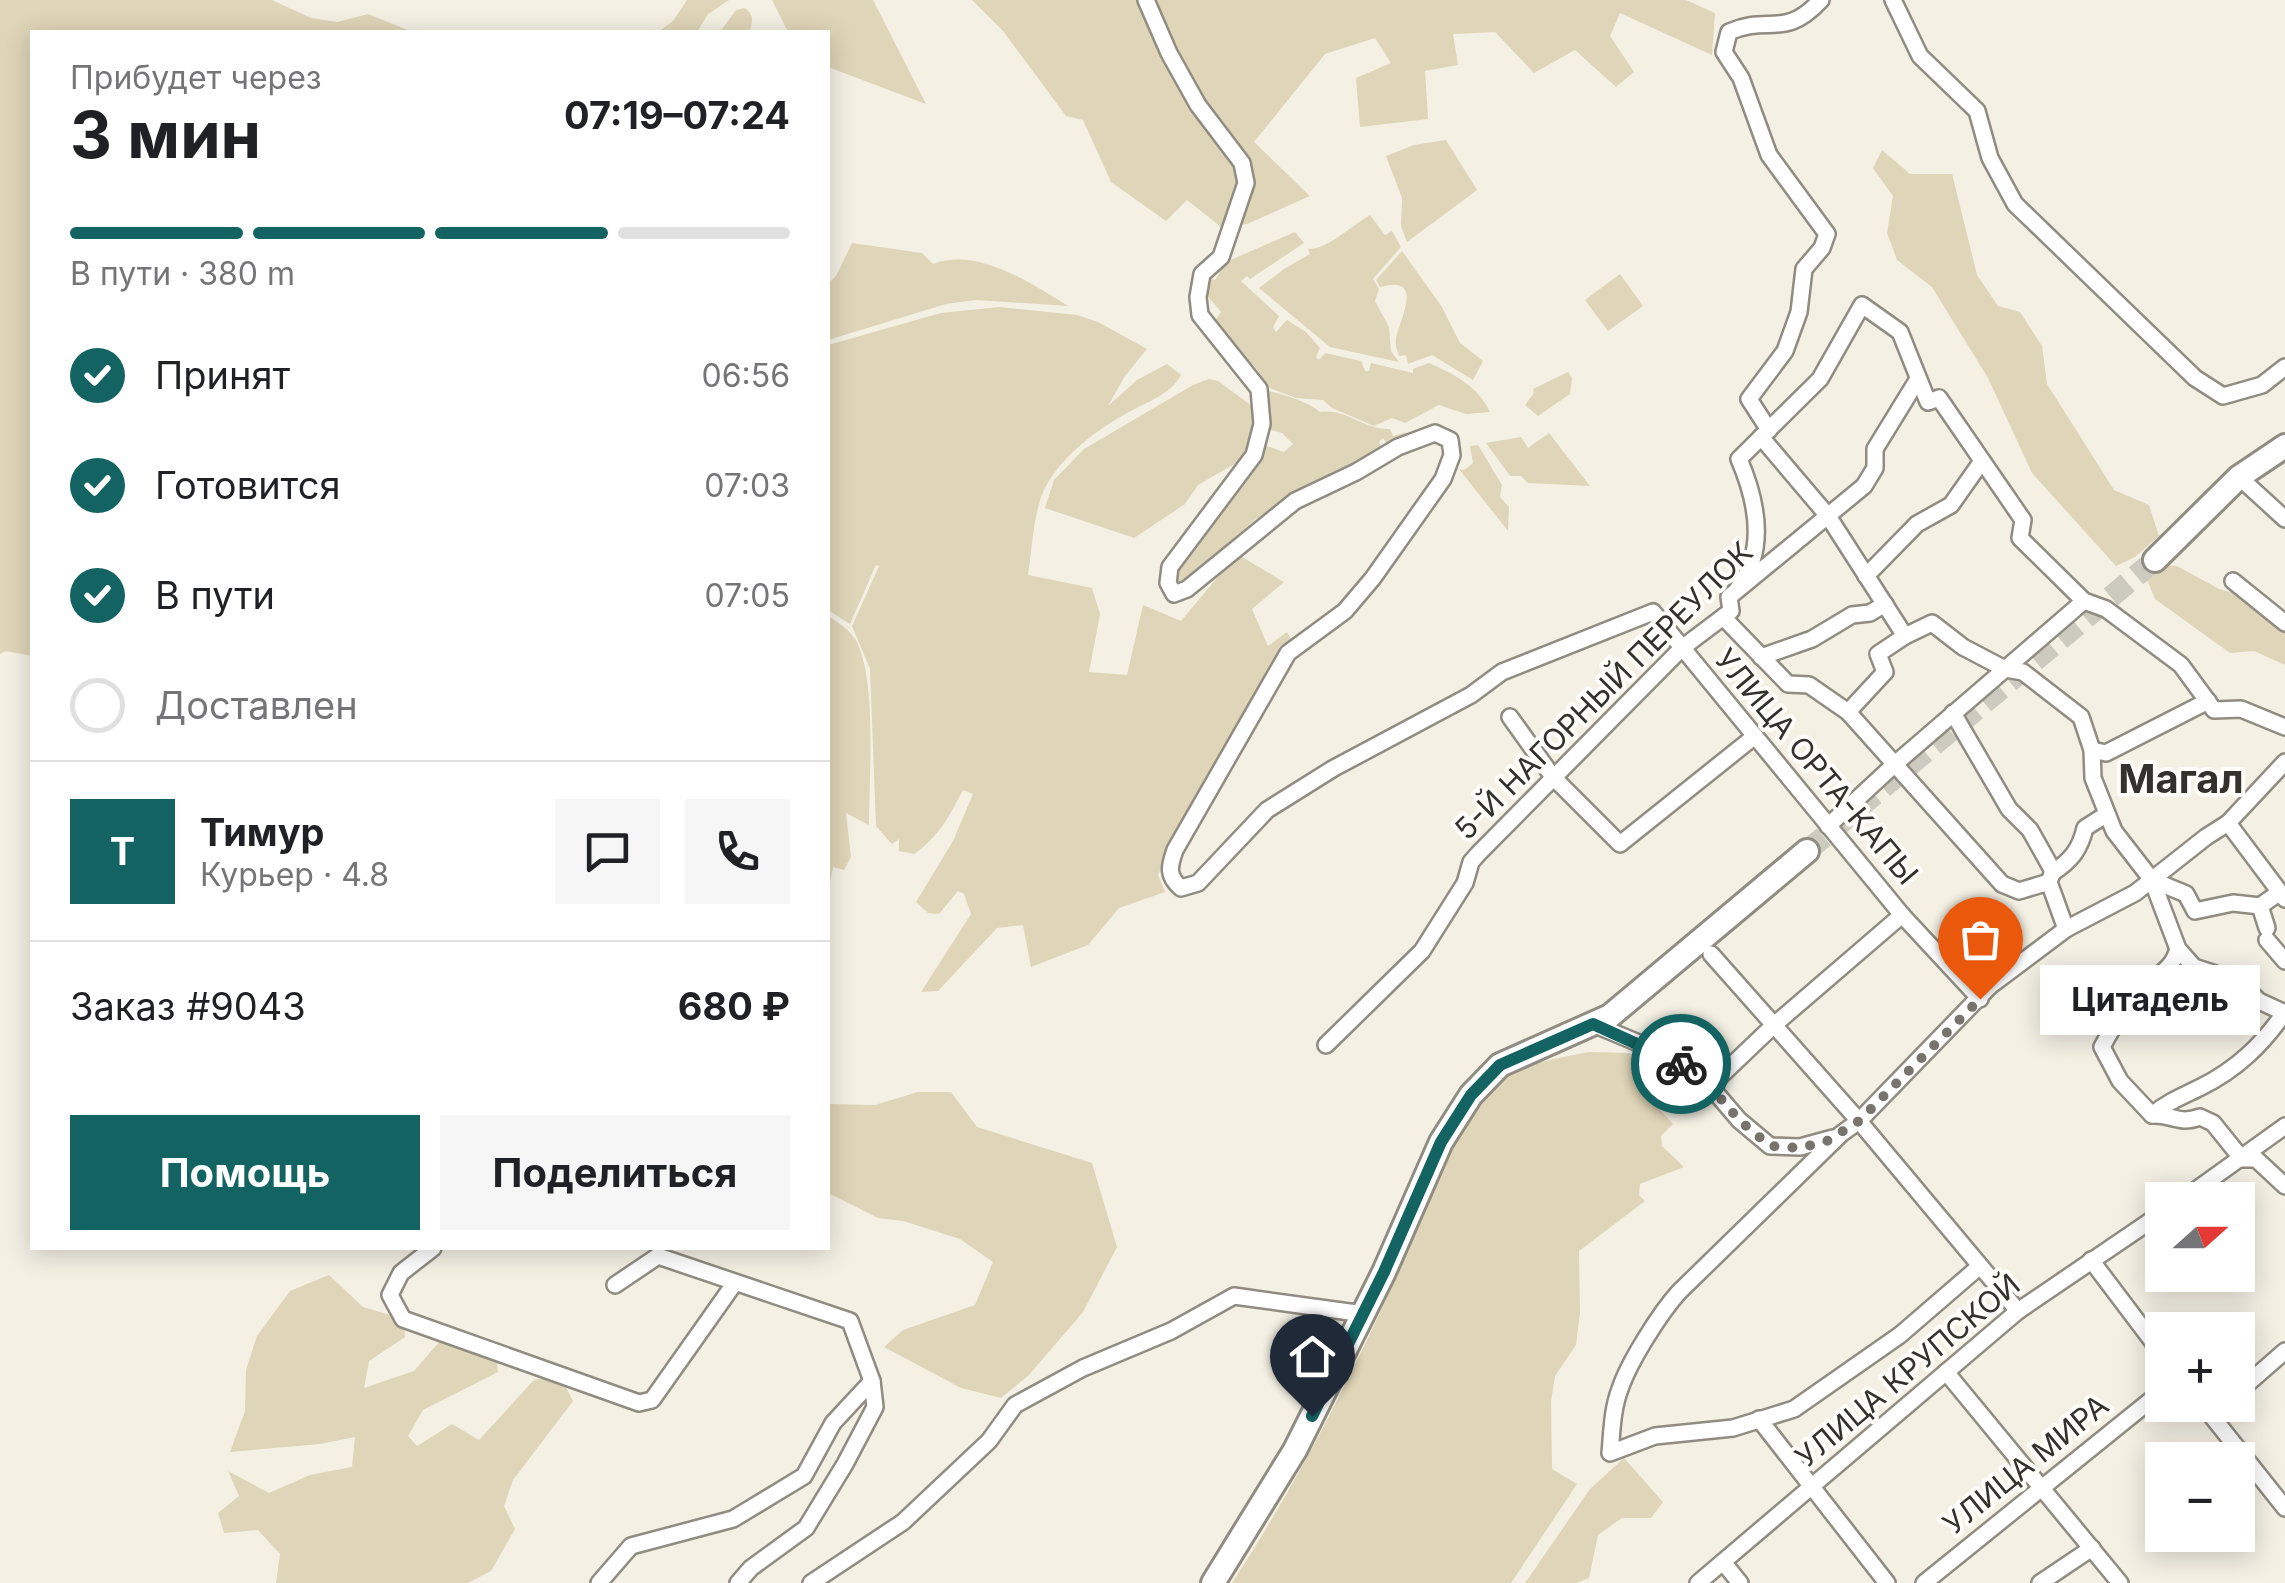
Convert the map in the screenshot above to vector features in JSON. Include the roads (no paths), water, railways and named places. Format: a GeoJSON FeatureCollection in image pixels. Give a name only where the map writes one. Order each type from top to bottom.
{"type":"FeatureCollection","features":[{"type":"Feature","properties":{"kind":"highway"},"geometry":{"type":"LineString","coordinates":[[2156,560],[2239,476],[2285,446]]}},
{"type":"Feature","properties":{"kind":"highway"},"geometry":{"type":"LineString","coordinates":[[1213,1583],[1288,1462],[1364,1314],[1441,1142],[1471,1095],[1500,1065],[1593,1024],[1635,997],[1807,851]]}},
{"type":"Feature","properties":{"kind":"street","name":"5-Й НАГОРНЫЙ ПЕРЕУЛОК"},"geometry":{"type":"LineString","coordinates":[[1146,0],[1169,54],[1198,104],[1242,163],[1246,183],[1221,257],[1202,274],[1198,298],[1200,315],[1258,389],[1262,424],[1254,455],[1170,567],[1168,583],[1174,594],[1187,588],[1295,500],[1356,472],[1398,446],[1435,434],[1450,440],[1452,448],[1443,479],[1374,578],[1345,611],[1288,652],[1175,850],[1169,868],[1173,881],[1182,888],[1198,882],[1268,810],[1334,768],[1470,695],[1502,672],[1653,612]]}},
{"type":"Feature","properties":{"kind":"street"},"geometry":{"type":"LineString","coordinates":[[1822,0],[1805,17],[1784,26],[1748,24],[1729,32],[1724,52],[1741,78],[1769,155],[1827,234],[1822,248],[1804,268],[1799,312],[1785,351],[1749,399],[1765,433],[1828,516],[1905,636]]}},
{"type":"Feature","properties":{"kind":"street"},"geometry":{"type":"LineString","coordinates":[[1893,0],[1920,56],[1977,111],[1990,158],[2015,204],[2196,378],[2223,396],[2262,384],[2285,366]]}},
{"type":"Feature","properties":{"kind":"street"},"geometry":{"type":"LineString","coordinates":[[1738,588],[1752,570],[1756,522],[1748,480],[1739,459],[1820,379],[1862,305],[1900,332],[1928,402],[1939,398],[2023,520],[2020,538],[2084,602],[2106,609],[2166,653],[2192,676],[2214,710],[2240,709],[2285,727]]}},
{"type":"Feature","properties":{"kind":"street","name":"5-Й НАГОРНЫЙ ПЕРЕУЛОК"},"geometry":{"type":"LineString","coordinates":[[1326,1045],[1422,951],[1465,883],[1471,862],[1553,776],[1682,648],[1731,610],[1729,597],[1738,588],[1864,486],[1875,468],[1875,448],[1918,379]]}},
{"type":"Feature","properties":{"kind":"street"},"geometry":{"type":"LineString","coordinates":[[1866,576],[1917,524],[1952,505],[1982,461]]}},
{"type":"Feature","properties":{"kind":"street"},"geometry":{"type":"LineString","coordinates":[[2239,476],[2285,519]]}},
{"type":"Feature","properties":{"kind":"street"},"geometry":{"type":"LineString","coordinates":[[2233,581],[2285,623]]}},
{"type":"Feature","properties":{"kind":"street"},"geometry":{"type":"LineString","coordinates":[[1828,826],[2084,602]]}},
{"type":"Feature","properties":{"kind":"street"},"geometry":{"type":"LineString","coordinates":[[1761,657],[1885,604]]}},
{"type":"Feature","properties":{"kind":"street","name":"УЛИЦА ОРТА-КАПЫ"},"geometry":{"type":"LineString","coordinates":[[1653,612],[1902,914],[1980,999]]}},
{"type":"Feature","properties":{"kind":"street"},"geometry":{"type":"LineString","coordinates":[[1723,617],[1788,684],[1809,685],[1848,712],[2002,884],[2019,892],[2051,878],[2072,860],[2084,841],[2085,828],[2107,814]]}},
{"type":"Feature","properties":{"kind":"street"},"geometry":{"type":"LineString","coordinates":[[1848,712],[1885,672],[1878,654],[1932,623],[1963,647],[2004,669],[2023,672],[2081,717],[2092,750],[2093,778],[2114,831],[2152,880],[2178,948],[2194,967],[2237,981],[2260,1001],[2285,1013],[2250,1055],[2224,1074],[2163,1105],[2152,1116]]}},
{"type":"Feature","properties":{"kind":"street"},"geometry":{"type":"LineString","coordinates":[[2092,750],[2106,753],[2208,702]]}},
{"type":"Feature","properties":{"kind":"street"},"geometry":{"type":"LineString","coordinates":[[1954,714],[2010,808],[2030,830],[2051,878],[2066,929]]}},
{"type":"Feature","properties":{"kind":"street"},"geometry":{"type":"LineString","coordinates":[[1510,717],[1553,776],[1620,844],[1755,736]]}},
{"type":"Feature","properties":{"kind":"street"},"geometry":{"type":"LineString","coordinates":[[1980,1266],[1884,1346],[1794,1409],[1733,1428],[1656,1436],[1610,1454],[1620,1387],[1665,1307],[1841,1134],[1859,1121],[1990,986],[2066,929],[2152,880],[2228,823],[2285,762]]}},
{"type":"Feature","properties":{"kind":"street"},"geometry":{"type":"LineString","coordinates":[[2152,880],[2186,894],[2196,912],[2234,903],[2260,906],[2283,896],[2228,823]]}},
{"type":"Feature","properties":{"kind":"street"},"geometry":{"type":"LineString","coordinates":[[2260,906],[2267,934],[2285,960]]}},
{"type":"Feature","properties":{"kind":"street"},"geometry":{"type":"LineString","coordinates":[[1710,1086],[1902,914]]}},
{"type":"Feature","properties":{"kind":"street"},"geometry":{"type":"LineString","coordinates":[[2152,1116],[2120,1080],[2102,1046],[2117,1018],[2144,986],[2174,962],[2178,948]]}},
{"type":"Feature","properties":{"kind":"street"},"geometry":{"type":"LineString","coordinates":[[1710,954],[1859,1121],[2018,1311]]}},
{"type":"Feature","properties":{"kind":"street"},"geometry":{"type":"LineString","coordinates":[[1593,1024],[1672,1058],[1710,1086],[1739,1120],[1770,1146],[1800,1148],[1841,1134]]}},
{"type":"Feature","properties":{"kind":"street"},"geometry":{"type":"LineString","coordinates":[[2152,1116],[2184,1123],[2200,1117],[2213,1122],[2242,1159]]}},
{"type":"Feature","properties":{"kind":"street"},"geometry":{"type":"LineString","coordinates":[[2208,1182],[2285,1126]]}},
{"type":"Feature","properties":{"kind":"street"},"geometry":{"type":"LineString","coordinates":[[2242,1159],[2256,1159],[2285,1186]]}},
{"type":"Feature","properties":{"kind":"street","name":"УЛИЦА КРУПСКОЙ"},"geometry":{"type":"LineString","coordinates":[[1698,1583],[2018,1311],[2145,1224]]}},
{"type":"Feature","properties":{"kind":"street"},"geometry":{"type":"LineString","coordinates":[[430,1250],[401,1273],[390,1295],[404,1318],[639,1403],[652,1400],[734,1284]]}},
{"type":"Feature","properties":{"kind":"street"},"geometry":{"type":"LineString","coordinates":[[615,1286],[658,1256],[850,1321],[872,1380],[875,1407],[846,1464],[806,1528],[751,1568],[738,1583]]}},
{"type":"Feature","properties":{"kind":"street"},"geometry":{"type":"LineString","coordinates":[[2091,1260],[2145,1331]]}},
{"type":"Feature","properties":{"kind":"street"},"geometry":{"type":"LineString","coordinates":[[812,1583],[903,1522],[990,1441],[1015,1405],[1083,1368],[1172,1331],[1234,1296],[1364,1314]]}},
{"type":"Feature","properties":{"kind":"street"},"geometry":{"type":"LineString","coordinates":[[2255,1377],[2285,1350]]}},
{"type":"Feature","properties":{"kind":"street"},"geometry":{"type":"LineString","coordinates":[[1946,1372],[2120,1583]]}},
{"type":"Feature","properties":{"kind":"street"},"geometry":{"type":"LineString","coordinates":[[600,1583],[631,1546],[733,1519],[804,1476],[834,1423],[872,1380]]}},
{"type":"Feature","properties":{"kind":"street","name":"УЛИЦА МИРА"},"geometry":{"type":"LineString","coordinates":[[1924,1583],[2145,1405]]}},
{"type":"Feature","properties":{"kind":"street"},"geometry":{"type":"LineString","coordinates":[[1760,1419],[1886,1583]]}},
{"type":"Feature","properties":{"kind":"street"},"geometry":{"type":"LineString","coordinates":[[2222,1422],[2285,1508]]}},
{"type":"Feature","properties":{"kind":"street"},"geometry":{"type":"LineString","coordinates":[[2040,1583],[2092,1548]]}},
{"type":"Feature","properties":{"kind":"street"},"geometry":{"type":"LineString","coordinates":[[1723,1562],[1740,1583]]}},
{"type":"Feature","properties":{"kind":"tunnel"},"geometry":{"type":"LineString","coordinates":[[1807,851],[2155,560]]}},
{"type":"Feature","properties":{"kind":"place","name":"Цитадель"},"geometry":{"type":"Point","coordinates":[1980,999]}},
{"type":"Feature","properties":{"kind":"district","name":"Магал"},"geometry":{"type":"Point","coordinates":[2181,779]}}]}
